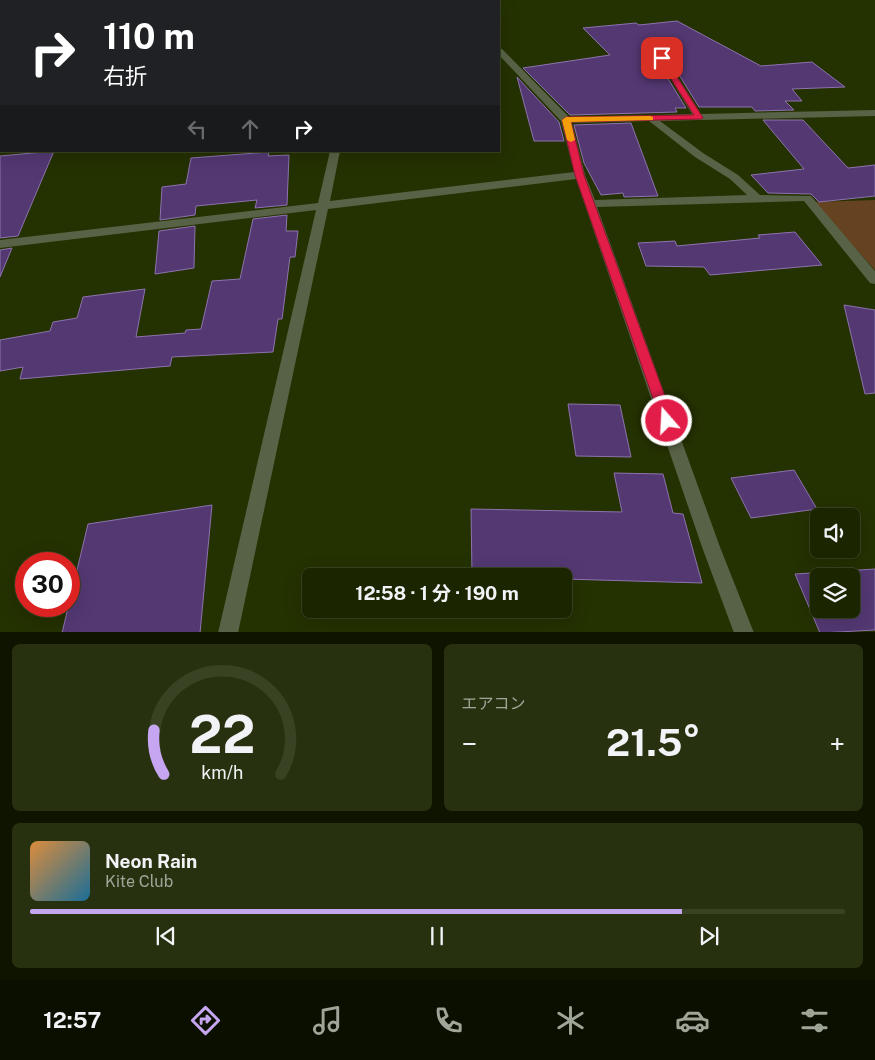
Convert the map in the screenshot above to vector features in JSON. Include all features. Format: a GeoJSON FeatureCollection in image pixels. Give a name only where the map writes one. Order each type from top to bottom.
{"type":"FeatureCollection","features":[{"type":"Feature","properties":{"kind":"street"},"geometry":{"type":"LineString","coordinates":[[500,52],[566,120],[580,175],[592,204],[711,547],[744,632]]}},
{"type":"Feature","properties":{"kind":"street"},"geometry":{"type":"LineString","coordinates":[[662,58],[699,118]]}},
{"type":"Feature","properties":{"kind":"street"},"geometry":{"type":"LineString","coordinates":[[566,120],[875,113]]}},
{"type":"Feature","properties":{"kind":"street"},"geometry":{"type":"LineString","coordinates":[[652,119],[700,155],[734,177],[757,198]]}},
{"type":"Feature","properties":{"kind":"street"},"geometry":{"type":"LineString","coordinates":[[228,632],[335,152]]}},
{"type":"Feature","properties":{"kind":"street"},"geometry":{"type":"LineString","coordinates":[[0,244],[323,204],[580,175]]}},
{"type":"Feature","properties":{"kind":"street"},"geometry":{"type":"LineString","coordinates":[[592,204],[807,198],[875,280]]}},
{"type":"Feature","properties":{"kind":"shaded area"},"geometry":{"type":"Polygon","coordinates":[[[875,200],[875,270],[814,202],[875,200]]]}},
{"type":"Feature","properties":{"kind":"building"},"geometry":{"type":"Polygon","coordinates":[[[677,21],[761,66],[812,62],[845,87],[792,89],[802,101],[785,101],[794,110],[755,111],[752,107],[699,107],[668,57],[661,54],[656,59],[686,108],[675,108],[677,112],[570,115],[523,68],[610,55],[583,28],[677,21]]]}},
{"type":"Feature","properties":{"kind":"building"},"geometry":{"type":"Polygon","coordinates":[[[517,77],[559,122],[564,141],[534,141],[517,77]]]}},
{"type":"Feature","properties":{"kind":"building"},"geometry":{"type":"Polygon","coordinates":[[[763,120],[803,120],[848,168],[875,165],[875,196],[819,202],[811,194],[768,193],[751,175],[804,169],[763,120]]]}},
{"type":"Feature","properties":{"kind":"building"},"geometry":{"type":"Polygon","coordinates":[[[631,123],[658,196],[624,197],[623,193],[601,195],[584,163],[574,125],[631,123]]]}},
{"type":"Feature","properties":{"kind":"building"},"geometry":{"type":"Polygon","coordinates":[[[54,152],[18,236],[0,238],[0,156],[54,152]]]}},
{"type":"Feature","properties":{"kind":"building"},"geometry":{"type":"Polygon","coordinates":[[[269,152],[268,156],[289,155],[287,205],[255,208],[257,200],[196,206],[195,215],[160,220],[162,187],[186,184],[191,158],[269,152]]]}},
{"type":"Feature","properties":{"kind":"building"},"geometry":{"type":"Polygon","coordinates":[[[287,215],[286,231],[298,231],[295,257],[290,257],[282,319],[278,319],[273,352],[172,357],[170,366],[20,379],[23,367],[0,371],[0,340],[50,331],[53,322],[77,318],[83,297],[145,289],[136,337],[185,333],[186,330],[201,329],[212,281],[240,279],[253,219],[287,215]]]}},
{"type":"Feature","properties":{"kind":"building"},"geometry":{"type":"Polygon","coordinates":[[[195,226],[194,268],[155,274],[159,231],[195,226]]]}},
{"type":"Feature","properties":{"kind":"building"},"geometry":{"type":"Polygon","coordinates":[[[795,232],[822,265],[710,275],[704,267],[646,266],[638,243],[675,241],[677,246],[760,238],[758,235],[795,232]]]}},
{"type":"Feature","properties":{"kind":"building"},"geometry":{"type":"Polygon","coordinates":[[[12,248],[0,277],[0,250],[12,248]]]}},
{"type":"Feature","properties":{"kind":"building"},"geometry":{"type":"Polygon","coordinates":[[[844,305],[875,310],[875,393],[865,394],[844,305]]]}},
{"type":"Feature","properties":{"kind":"building"},"geometry":{"type":"Polygon","coordinates":[[[568,404],[620,405],[631,457],[576,456],[568,404]]]}},
{"type":"Feature","properties":{"kind":"building"},"geometry":{"type":"Polygon","coordinates":[[[794,470],[816,508],[751,518],[731,478],[794,470]]]}},
{"type":"Feature","properties":{"kind":"building"},"geometry":{"type":"Polygon","coordinates":[[[614,473],[663,474],[673,513],[683,514],[702,583],[572,579],[572,568],[472,568],[471,509],[622,512],[614,473]]]}},
{"type":"Feature","properties":{"kind":"building"},"geometry":{"type":"Polygon","coordinates":[[[212,505],[200,632],[62,632],[66,617],[80,617],[80,558],[88,524],[212,505]]]}},
{"type":"Feature","properties":{"kind":"building"},"geometry":{"type":"Polygon","coordinates":[[[875,569],[875,630],[820,632],[814,618],[860,618],[860,570],[875,569]]]}},
{"type":"Feature","properties":{"kind":"building"},"geometry":{"type":"Polygon","coordinates":[[[810,573],[810,609],[795,574],[810,573]]]}},
{"type":"Feature","properties":{"kind":"slow traffic"},"geometry":{"type":"LineString","coordinates":[[571,140],[566,120],[650,119]]}},
{"type":"Feature","properties":{"kind":"route"},"geometry":{"type":"LineString","coordinates":[[662,58],[699,118],[566,120],[580,175],[592,204],[667,421]]}}]}
